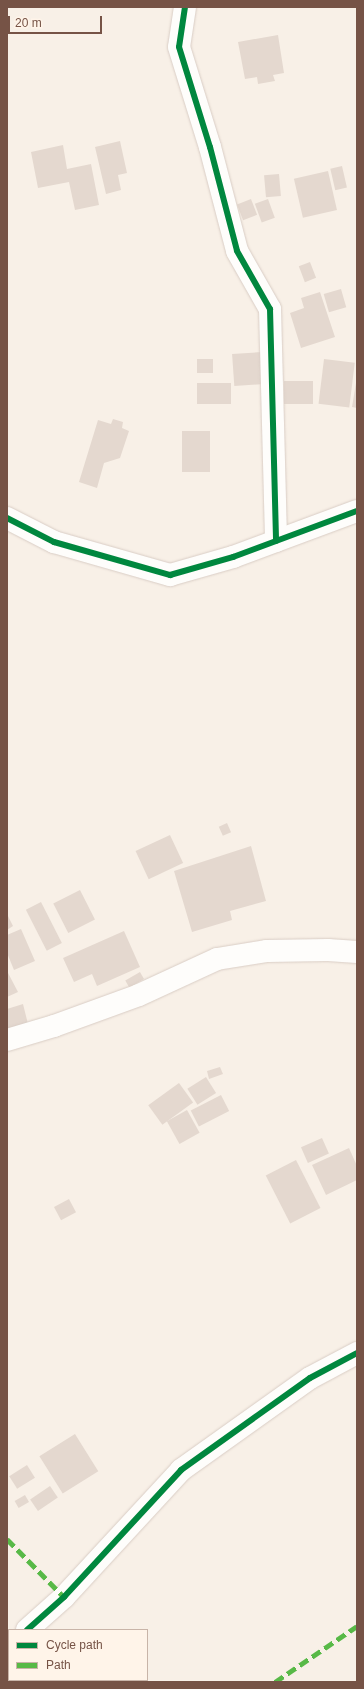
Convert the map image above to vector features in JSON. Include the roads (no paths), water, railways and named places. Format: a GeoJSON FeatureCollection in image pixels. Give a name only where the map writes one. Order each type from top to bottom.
{"type":"FeatureCollection","features":[{"type":"Feature","properties":{"kind":"street"},"geometry":{"type":"LineString","coordinates":[[185,7],[180,47],[210,147],[237,251],[270,308],[276,541]]}},
{"type":"Feature","properties":{"kind":"street"},"geometry":{"type":"LineString","coordinates":[[7,518],[54,542],[170,575],[233,558],[357,511]]}},
{"type":"Feature","properties":{"kind":"street"},"geometry":{"type":"LineString","coordinates":[[7,1040],[54,1026],[139,995],[217,959],[267,951],[328,950],[357,952]]}},
{"type":"Feature","properties":{"kind":"street"},"geometry":{"type":"LineString","coordinates":[[28,1629],[64,1597],[181,1470],[310,1378],[357,1353]]}}]}
